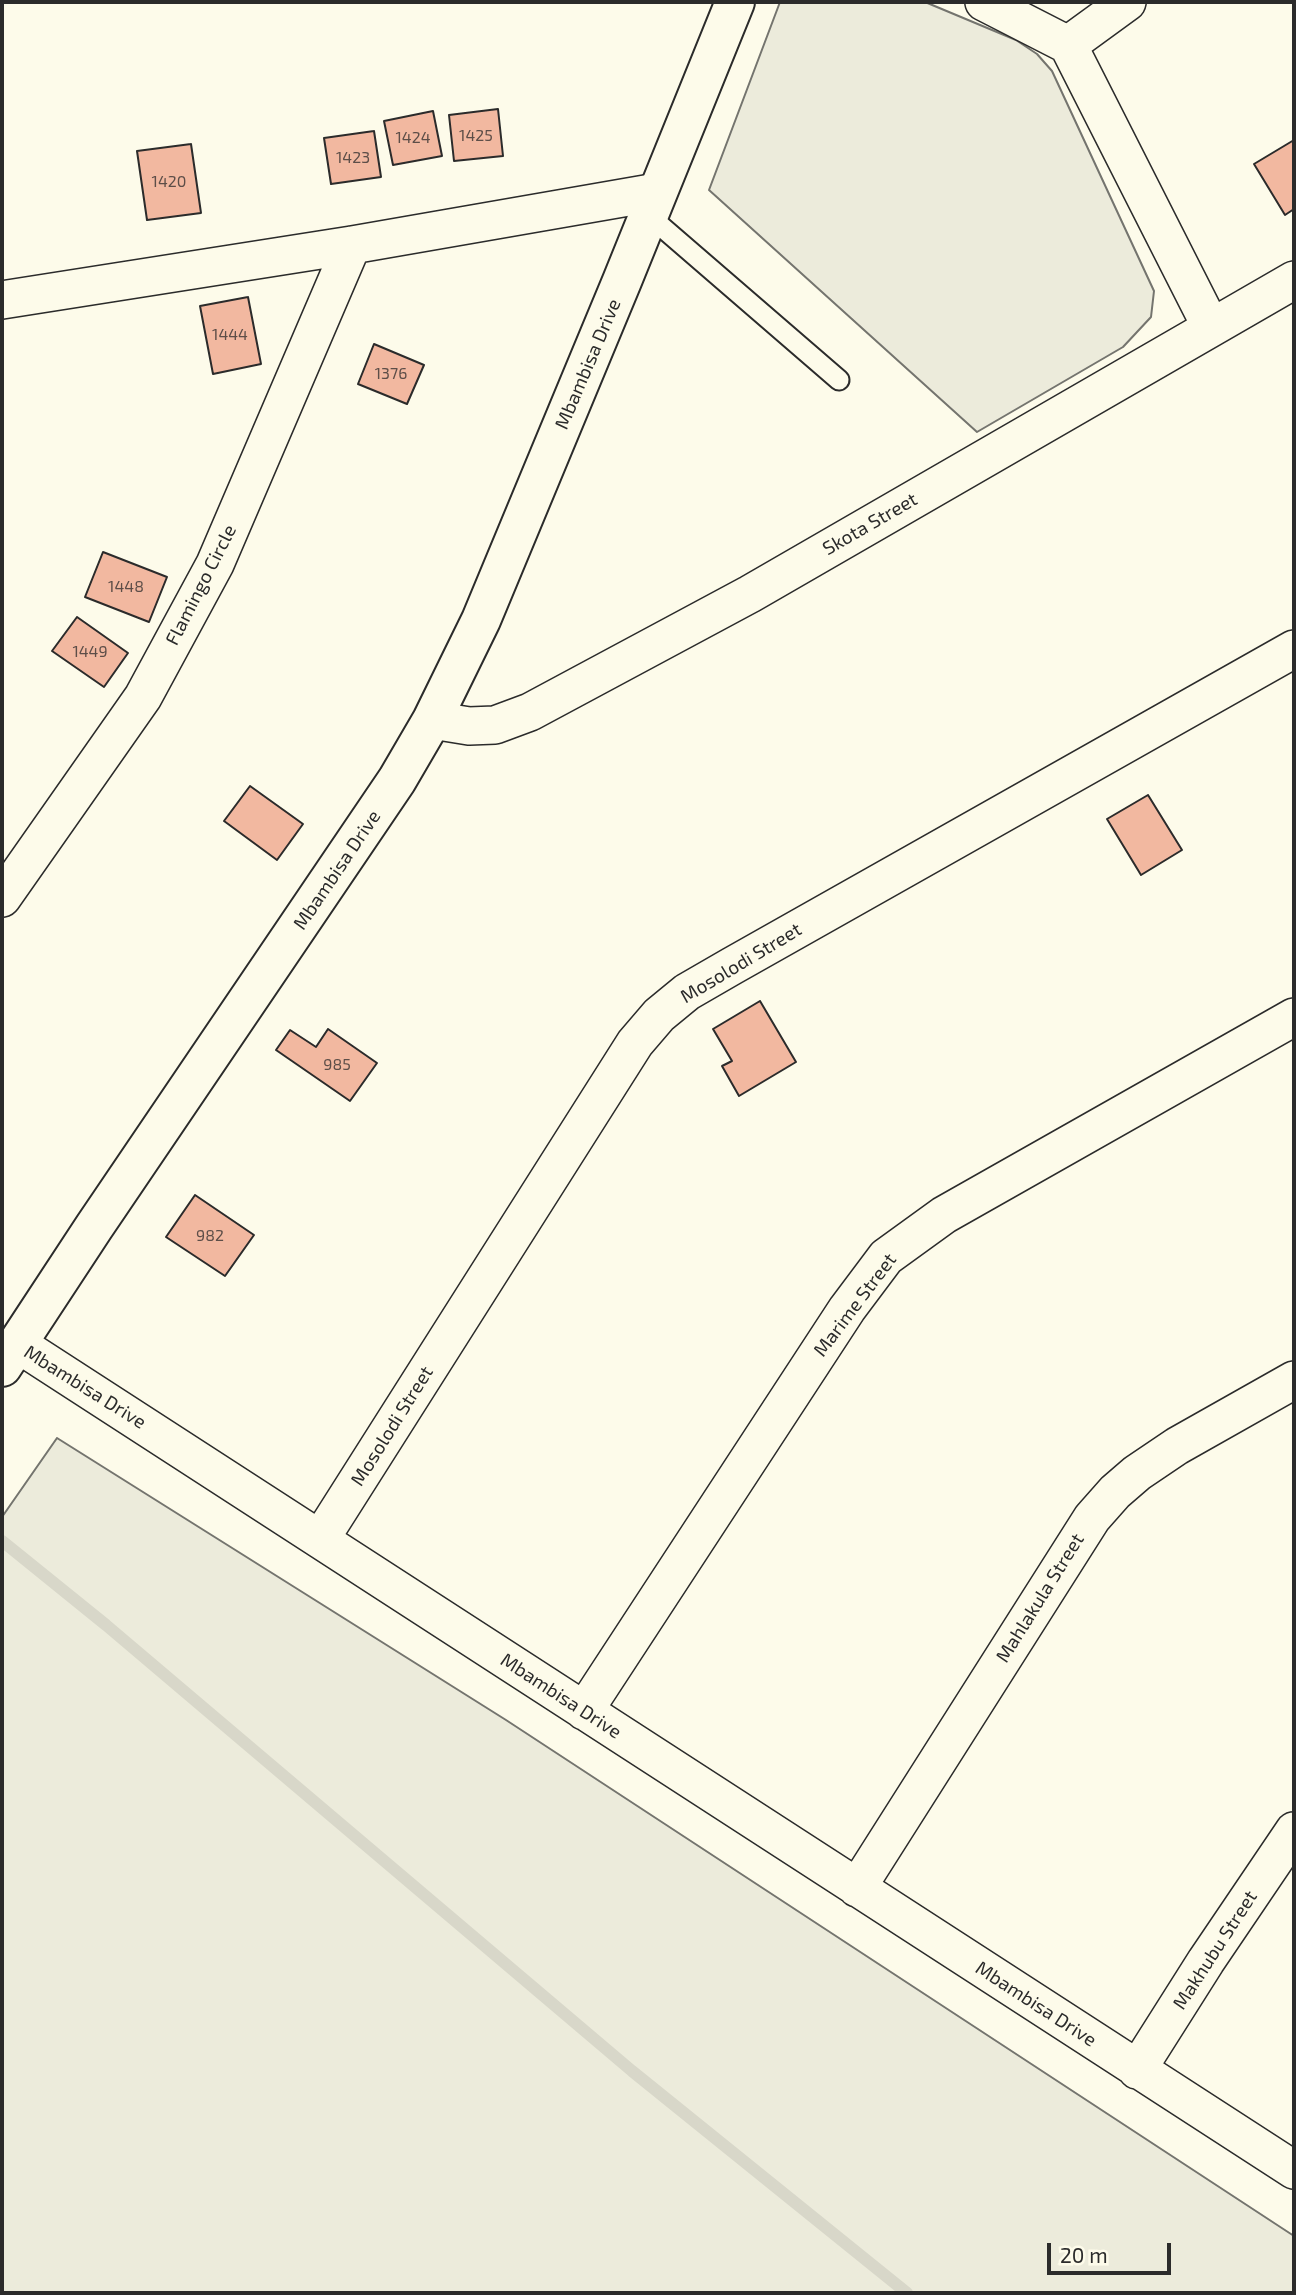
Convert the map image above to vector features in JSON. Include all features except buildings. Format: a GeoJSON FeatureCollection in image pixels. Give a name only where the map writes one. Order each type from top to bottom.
{"type":"FeatureCollection","features":[{"type":"Feature","properties":{"kind":"street","name":"Mbambisa Drive"},"geometry":{"type":"LineString","coordinates":[[735,2],[481,620],[432,720],[397,780],[94,1227],[10,1356],[321,1538],[583,1711],[1294,2170]]}},
{"type":"Feature","properties":{"kind":"street"},"geometry":{"type":"LineString","coordinates":[[984,2],[1068,46],[1211,327]]}},
{"type":"Feature","properties":{"kind":"street"},"geometry":{"type":"LineString","coordinates":[[1068,46],[1127,2]]}},
{"type":"Feature","properties":{"kind":"street"},"geometry":{"type":"LineString","coordinates":[[2,300],[352,245],[652,204]]}},
{"type":"Feature","properties":{"kind":"street","name":"Flamingo Circle"},"geometry":{"type":"LineString","coordinates":[[2,898],[143,697],[209,576],[352,245]]}},
{"type":"Feature","properties":{"kind":"street","name":"Skota Street"},"geometry":{"type":"LineString","coordinates":[[432,720],[469,726],[495,725],[530,712],[750,594],[1294,280]]}},
{"type":"Feature","properties":{"kind":"street","name":"Mosolodi Street"},"geometry":{"type":"LineString","coordinates":[[321,1538],[635,1043],[659,1015],[687,992],[732,966],[1294,649]]}},
{"type":"Feature","properties":{"kind":"street","name":"Marime Street"},"geometry":{"type":"LineString","coordinates":[[583,1711],[847,1309],[886,1257],[944,1215],[1294,1017]]}},
{"type":"Feature","properties":{"kind":"street","name":"Mahlakula Street"},"geometry":{"type":"LineString","coordinates":[[857,1888],[1092,1518],[1115,1492],[1147,1466],[1177,1446],[1294,1380]]}},
{"type":"Feature","properties":{"kind":"street","name":"Makhubu Street"},"geometry":{"type":"LineString","coordinates":[[1137,2070],[1294,1830]]}},
{"type":"Feature","properties":{"kind":"lane"},"geometry":{"type":"LineString","coordinates":[[652,204],[839,380]]}},
{"type":"Feature","properties":{"kind":"shaded area"},"geometry":{"type":"Polygon","coordinates":[[[780,2],[925,2],[1016,40],[1037,54],[1052,71],[1154,291],[1151,317],[1123,347],[977,432],[709,190],[780,2]]]}},
{"type":"Feature","properties":{"kind":"shaded area"},"geometry":{"type":"Polygon","coordinates":[[[57,1438],[506,1720],[1294,2236],[1294,2293],[2,2293],[2,1517],[57,1438]]]}},
{"type":"Feature","properties":{"kind":"waterway"},"geometry":{"type":"LineString","coordinates":[[2,1541],[106,1625],[632,2071],[907,2293]]}}]}
